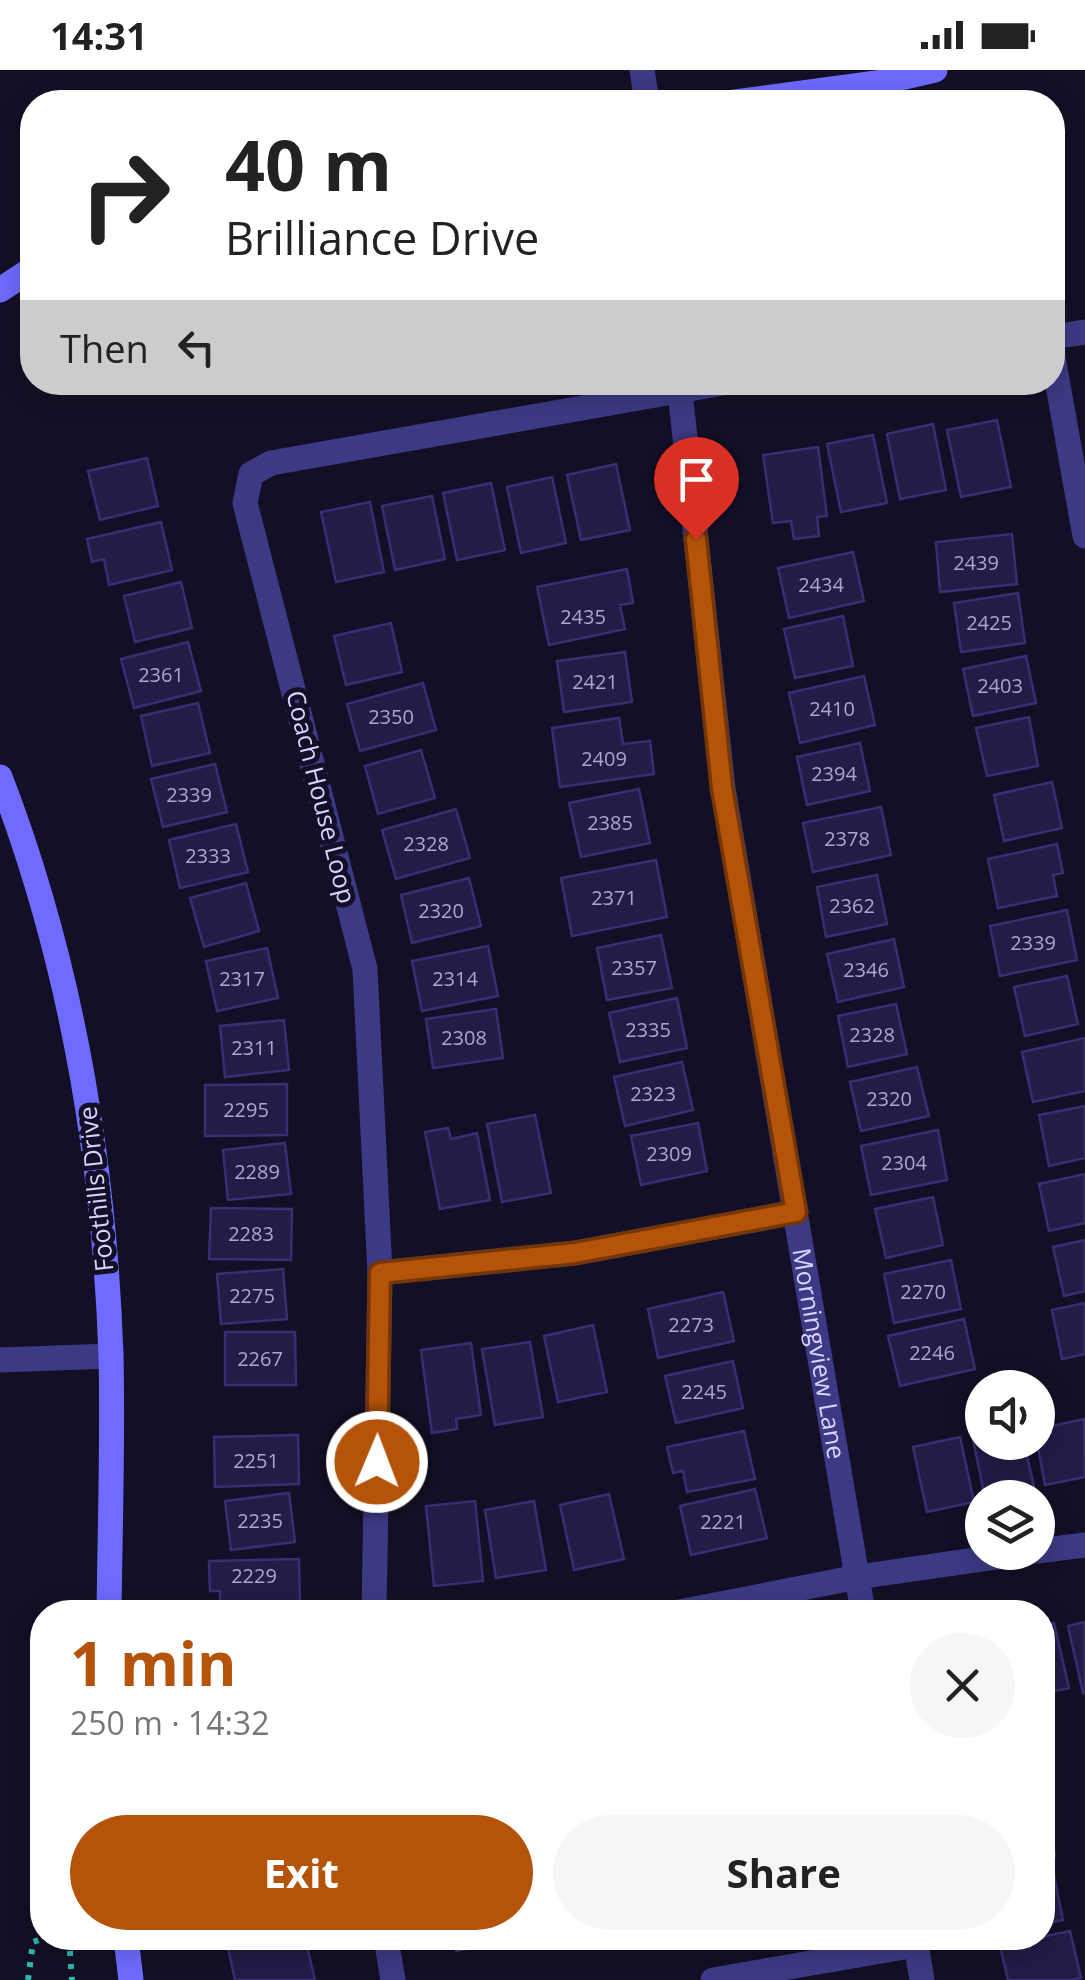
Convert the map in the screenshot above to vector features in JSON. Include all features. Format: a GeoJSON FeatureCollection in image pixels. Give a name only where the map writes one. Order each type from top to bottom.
{"type":"FeatureCollection","features":[{"type":"Feature","properties":{"kind":"street"},"geometry":{"type":"LineString","coordinates":[[824,90],[935,70]]}},
{"type":"Feature","properties":{"kind":"street","name":"Coach House Loop"},"geometry":{"type":"LineString","coordinates":[[374,1600],[380,1273],[365,969],[245,503],[250,474],[271,463],[631,395]]}},
{"type":"Feature","properties":{"kind":"street","name":"Morningview Lane"},"geometry":{"type":"LineString","coordinates":[[680,395],[722,788],[861,1600]]}},
{"type":"Feature","properties":{"kind":"street"},"geometry":{"type":"LineString","coordinates":[[1060,395],[1085,536]]}},
{"type":"Feature","properties":{"kind":"street","name":"Foothills Drive"},"geometry":{"type":"LineString","coordinates":[[0,777],[50,934],[86,1092],[98,1184],[111,1356],[109,1600]]}},
{"type":"Feature","properties":{"kind":"street"},"geometry":{"type":"LineString","coordinates":[[380,1273],[575,1253],[796,1212]]}},
{"type":"Feature","properties":{"kind":"street"},"geometry":{"type":"LineString","coordinates":[[0,1360],[111,1356]]}},
{"type":"Feature","properties":{"kind":"street"},"geometry":{"type":"LineString","coordinates":[[1055,1549],[1085,1544]]}},
{"type":"Feature","properties":{"kind":"street"},"geometry":{"type":"LineString","coordinates":[[740,1600],[965,1561]]}},
{"type":"Feature","properties":{"kind":"street"},"geometry":{"type":"LineString","coordinates":[[127,1950],[131,1980]]}},
{"type":"Feature","properties":{"kind":"street"},"geometry":{"type":"LineString","coordinates":[[388,1950],[392,1980]]}},
{"type":"Feature","properties":{"kind":"street"},"geometry":{"type":"LineString","coordinates":[[713,1980],[869,1950]]}},
{"type":"Feature","properties":{"kind":"street"},"geometry":{"type":"LineString","coordinates":[[917,1950],[922,1980]]}},
{"type":"Feature","properties":{"kind":"path"},"geometry":{"type":"LineString","coordinates":[[28,1980],[32,1950]]}},
{"type":"Feature","properties":{"kind":"path"},"geometry":{"type":"LineString","coordinates":[[70,1950],[72,1980]]}},
{"type":"Feature","properties":{"kind":"building"},"geometry":{"type":"Polygon","coordinates":[[[997,420],[1011,487],[961,497],[947,430],[997,420]]]}},
{"type":"Feature","properties":{"kind":"building"},"geometry":{"type":"Polygon","coordinates":[[[933,424],[946,490],[900,499],[887,434],[933,424]]]}},
{"type":"Feature","properties":{"kind":"building"},"geometry":{"type":"Polygon","coordinates":[[[873,435],[887,503],[841,512],[827,444],[873,435]]]}},
{"type":"Feature","properties":{"kind":"building"},"geometry":{"type":"Polygon","coordinates":[[[818,447],[827,516],[817,517],[819,536],[794,539],[791,521],[773,523],[763,455],[818,447]]]}},
{"type":"Feature","properties":{"kind":"building"},"geometry":{"type":"Polygon","coordinates":[[[147,458],[158,506],[100,520],[88,471],[147,458]]]}},
{"type":"Feature","properties":{"kind":"building"},"geometry":{"type":"Polygon","coordinates":[[[616,464],[630,530],[581,540],[567,475],[616,464]]]}},
{"type":"Feature","properties":{"kind":"building"},"geometry":{"type":"Polygon","coordinates":[[[552,477],[566,543],[521,553],[507,487],[552,477]]]}},
{"type":"Feature","properties":{"kind":"building"},"geometry":{"type":"Polygon","coordinates":[[[491,483],[505,550],[457,560],[443,493],[491,483]]]}},
{"type":"Feature","properties":{"kind":"building"},"geometry":{"type":"Polygon","coordinates":[[[432,496],[445,559],[395,570],[382,506],[432,496]]]}},
{"type":"Feature","properties":{"kind":"building"},"geometry":{"type":"Polygon","coordinates":[[[370,502],[384,572],[336,582],[321,512],[370,502]]]}},
{"type":"Feature","properties":{"kind":"building"},"geometry":{"type":"Polygon","coordinates":[[[161,522],[172,570],[109,585],[104,559],[92,562],[87,539],[161,522]]]}},
{"type":"Feature","properties":{"kind":"building"},"geometry":{"type":"Polygon","coordinates":[[[1012,534],[1017,584],[940,592],[936,542],[1012,534]]]}},
{"type":"Feature","properties":{"kind":"building"},"geometry":{"type":"Polygon","coordinates":[[[853,552],[864,601],[789,618],[778,568],[853,552]]]}},
{"type":"Feature","properties":{"kind":"building"},"geometry":{"type":"Polygon","coordinates":[[[627,569],[633,603],[620,605],[625,629],[549,645],[537,587],[627,569]]]}},
{"type":"Feature","properties":{"kind":"building"},"geometry":{"type":"Polygon","coordinates":[[[181,582],[192,628],[135,642],[124,596],[181,582]]]}},
{"type":"Feature","properties":{"kind":"building"},"geometry":{"type":"Polygon","coordinates":[[[1018,593],[1025,643],[961,652],[954,603],[1018,593]]]}},
{"type":"Feature","properties":{"kind":"building"},"geometry":{"type":"Polygon","coordinates":[[[843,616],[853,666],[795,678],[784,629],[843,616]]]}},
{"type":"Feature","properties":{"kind":"building"},"geometry":{"type":"Polygon","coordinates":[[[391,623],[402,672],[346,685],[334,636],[391,623]]]}},
{"type":"Feature","properties":{"kind":"building"},"geometry":{"type":"Polygon","coordinates":[[[188,642],[201,691],[134,708],[121,659],[188,642]]]}},
{"type":"Feature","properties":{"kind":"building"},"geometry":{"type":"Polygon","coordinates":[[[625,652],[632,702],[564,712],[557,661],[625,652]]]}},
{"type":"Feature","properties":{"kind":"building"},"geometry":{"type":"Polygon","coordinates":[[[1026,656],[1036,703],[973,716],[963,669],[1026,656]]]}},
{"type":"Feature","properties":{"kind":"building"},"geometry":{"type":"Polygon","coordinates":[[[864,676],[875,725],[800,743],[789,693],[864,676]]]}},
{"type":"Feature","properties":{"kind":"building"},"geometry":{"type":"Polygon","coordinates":[[[423,683],[436,730],[360,751],[347,704],[423,683]]]}},
{"type":"Feature","properties":{"kind":"building"},"geometry":{"type":"Polygon","coordinates":[[[198,703],[210,753],[152,766],[141,716],[198,703]]]}},
{"type":"Feature","properties":{"kind":"building"},"geometry":{"type":"Polygon","coordinates":[[[1029,717],[1038,766],[987,776],[976,728],[1029,717]]]}},
{"type":"Feature","properties":{"kind":"building"},"geometry":{"type":"Polygon","coordinates":[[[619,718],[623,744],[650,741],[654,774],[560,787],[552,728],[619,718]]]}},
{"type":"Feature","properties":{"kind":"building"},"geometry":{"type":"Polygon","coordinates":[[[860,743],[870,791],[807,805],[797,757],[860,743]]]}},
{"type":"Feature","properties":{"kind":"building"},"geometry":{"type":"Polygon","coordinates":[[[421,750],[435,798],[378,814],[365,766],[421,750]]]}},
{"type":"Feature","properties":{"kind":"building"},"geometry":{"type":"Polygon","coordinates":[[[215,764],[227,812],[163,827],[151,779],[215,764]]]}},
{"type":"Feature","properties":{"kind":"building"},"geometry":{"type":"Polygon","coordinates":[[[1052,782],[1062,828],[1004,841],[994,795],[1052,782]]]}},
{"type":"Feature","properties":{"kind":"building"},"geometry":{"type":"Polygon","coordinates":[[[639,789],[650,843],[581,857],[569,803],[639,789]]]}},
{"type":"Feature","properties":{"kind":"building"},"geometry":{"type":"Polygon","coordinates":[[[881,807],[891,855],[813,872],[803,823],[881,807]]]}},
{"type":"Feature","properties":{"kind":"building"},"geometry":{"type":"Polygon","coordinates":[[[456,809],[470,858],[396,879],[382,830],[456,809]]]}},
{"type":"Feature","properties":{"kind":"building"},"geometry":{"type":"Polygon","coordinates":[[[236,824],[248,872],[180,888],[169,840],[236,824]]]}},
{"type":"Feature","properties":{"kind":"building"},"geometry":{"type":"Polygon","coordinates":[[[1057,844],[1063,873],[1053,875],[1057,896],[998,908],[988,859],[1057,844]]]}},
{"type":"Feature","properties":{"kind":"building"},"geometry":{"type":"Polygon","coordinates":[[[656,860],[667,917],[572,936],[561,878],[656,860]]]}},
{"type":"Feature","properties":{"kind":"building"},"geometry":{"type":"Polygon","coordinates":[[[877,875],[887,924],[826,937],[817,887],[877,875]]]}},
{"type":"Feature","properties":{"kind":"building"},"geometry":{"type":"Polygon","coordinates":[[[469,878],[481,926],[412,943],[401,895],[469,878]]]}},
{"type":"Feature","properties":{"kind":"building"},"geometry":{"type":"Polygon","coordinates":[[[246,883],[259,931],[204,947],[190,898],[246,883]]]}},
{"type":"Feature","properties":{"kind":"building"},"geometry":{"type":"Polygon","coordinates":[[[1067,910],[1077,960],[1000,976],[990,926],[1067,910]]]}},
{"type":"Feature","properties":{"kind":"building"},"geometry":{"type":"Polygon","coordinates":[[[661,935],[672,988],[607,1000],[597,948],[661,935]]]}},
{"type":"Feature","properties":{"kind":"building"},"geometry":{"type":"Polygon","coordinates":[[[894,939],[904,987],[838,1002],[827,954],[894,939]]]}},
{"type":"Feature","properties":{"kind":"building"},"geometry":{"type":"Polygon","coordinates":[[[488,946],[498,996],[422,1011],[412,961],[488,946]]]}},
{"type":"Feature","properties":{"kind":"building"},"geometry":{"type":"Polygon","coordinates":[[[267,948],[278,998],[217,1011],[206,961],[267,948]]]}},
{"type":"Feature","properties":{"kind":"building"},"geometry":{"type":"Polygon","coordinates":[[[1067,976],[1078,1024],[1025,1036],[1014,987],[1067,976]]]}},
{"type":"Feature","properties":{"kind":"building"},"geometry":{"type":"Polygon","coordinates":[[[677,998],[687,1048],[620,1062],[609,1013],[677,998]]]}},
{"type":"Feature","properties":{"kind":"building"},"geometry":{"type":"Polygon","coordinates":[[[896,1004],[907,1054],[848,1067],[838,1016],[896,1004]]]}},
{"type":"Feature","properties":{"kind":"building"},"geometry":{"type":"Polygon","coordinates":[[[496,1009],[503,1058],[433,1068],[426,1019],[496,1009]]]}},
{"type":"Feature","properties":{"kind":"building"},"geometry":{"type":"Polygon","coordinates":[[[284,1020],[289,1070],[225,1077],[220,1026],[284,1020]]]}},
{"type":"Feature","properties":{"kind":"building"},"geometry":{"type":"Polygon","coordinates":[[[1085,1038],[1085,1091],[1033,1102],[1022,1052],[1085,1038]]]}},
{"type":"Feature","properties":{"kind":"building"},"geometry":{"type":"Polygon","coordinates":[[[682,1062],[693,1110],[625,1126],[614,1077],[682,1062]]]}},
{"type":"Feature","properties":{"kind":"building"},"geometry":{"type":"Polygon","coordinates":[[[917,1067],[929,1116],[861,1131],[850,1082],[917,1067]]]}},
{"type":"Feature","properties":{"kind":"building"},"geometry":{"type":"Polygon","coordinates":[[[287,1084],[287,1135],[205,1136],[205,1085],[287,1084]]]}},
{"type":"Feature","properties":{"kind":"building"},"geometry":{"type":"Polygon","coordinates":[[[1085,1106],[1085,1158],[1049,1166],[1039,1115],[1085,1106]]]}},
{"type":"Feature","properties":{"kind":"building"},"geometry":{"type":"Polygon","coordinates":[[[535,1115],[551,1193],[502,1202],[487,1124],[535,1115]]]}},
{"type":"Feature","properties":{"kind":"building"},"geometry":{"type":"Polygon","coordinates":[[[698,1123],[707,1171],[641,1185],[631,1136],[698,1123]]]}},
{"type":"Feature","properties":{"kind":"building"},"geometry":{"type":"Polygon","coordinates":[[[448,1128],[451,1139],[477,1133],[490,1200],[440,1209],[425,1132],[448,1128]]]}},
{"type":"Feature","properties":{"kind":"building"},"geometry":{"type":"Polygon","coordinates":[[[938,1130],[947,1180],[871,1195],[861,1146],[938,1130]]]}},
{"type":"Feature","properties":{"kind":"building"},"geometry":{"type":"Polygon","coordinates":[[[285,1143],[291,1194],[228,1200],[223,1150],[285,1143]]]}},
{"type":"Feature","properties":{"kind":"building"},"geometry":{"type":"Polygon","coordinates":[[[1085,1174],[1085,1223],[1049,1231],[1039,1184],[1085,1174]]]}},
{"type":"Feature","properties":{"kind":"building"},"geometry":{"type":"Polygon","coordinates":[[[933,1197],[943,1245],[886,1258],[875,1209],[933,1197]]]}},
{"type":"Feature","properties":{"kind":"building"},"geometry":{"type":"Polygon","coordinates":[[[211,1208],[292,1209],[291,1260],[209,1259],[211,1208]]]}},
{"type":"Feature","properties":{"kind":"building"},"geometry":{"type":"Polygon","coordinates":[[[1085,1240],[1085,1291],[1064,1296],[1053,1247],[1085,1240]]]}},
{"type":"Feature","properties":{"kind":"building"},"geometry":{"type":"Polygon","coordinates":[[[951,1260],[961,1309],[894,1323],[884,1274],[951,1260]]]}},
{"type":"Feature","properties":{"kind":"building"},"geometry":{"type":"Polygon","coordinates":[[[283,1269],[287,1319],[221,1324],[217,1274],[283,1269]]]}},
{"type":"Feature","properties":{"kind":"building"},"geometry":{"type":"Polygon","coordinates":[[[723,1292],[734,1341],[658,1358],[648,1309],[723,1292]]]}},
{"type":"Feature","properties":{"kind":"building"},"geometry":{"type":"Polygon","coordinates":[[[1085,1303],[1085,1354],[1062,1359],[1052,1310],[1085,1303]]]}},
{"type":"Feature","properties":{"kind":"building"},"geometry":{"type":"Polygon","coordinates":[[[964,1319],[975,1369],[900,1386],[888,1336],[964,1319]]]}},
{"type":"Feature","properties":{"kind":"building"},"geometry":{"type":"Polygon","coordinates":[[[593,1325],[607,1392],[558,1402],[544,1336],[593,1325]]]}},
{"type":"Feature","properties":{"kind":"building"},"geometry":{"type":"Polygon","coordinates":[[[225,1332],[295,1332],[296,1385],[225,1385],[225,1332]]]}},
{"type":"Feature","properties":{"kind":"building"},"geometry":{"type":"Polygon","coordinates":[[[530,1342],[543,1417],[495,1425],[482,1349],[530,1342]]]}},
{"type":"Feature","properties":{"kind":"building"},"geometry":{"type":"Polygon","coordinates":[[[471,1343],[481,1415],[456,1419],[457,1429],[432,1433],[421,1350],[471,1343]]]}},
{"type":"Feature","properties":{"kind":"building"},"geometry":{"type":"Polygon","coordinates":[[[733,1361],[743,1408],[676,1423],[665,1376],[733,1361]]]}},
{"type":"Feature","properties":{"kind":"building"},"geometry":{"type":"Polygon","coordinates":[[[1084,1419],[1085,1477],[1055,1483],[1044,1480],[1040,1460],[1055,1460],[1055,1425],[1084,1419]]]}},
{"type":"Feature","properties":{"kind":"building"},"geometry":{"type":"Polygon","coordinates":[[[744,1431],[755,1479],[687,1492],[683,1471],[673,1473],[667,1447],[744,1431]]]}},
{"type":"Feature","properties":{"kind":"building"},"geometry":{"type":"Polygon","coordinates":[[[298,1435],[299,1484],[215,1487],[214,1437],[298,1435]]]}},
{"type":"Feature","properties":{"kind":"building"},"geometry":{"type":"Polygon","coordinates":[[[960,1437],[969,1480],[965,1480],[965,1504],[927,1512],[913,1447],[960,1437]]]}},
{"type":"Feature","properties":{"kind":"building"},"geometry":{"type":"Polygon","coordinates":[[[977,1460],[1028,1460],[1032,1480],[981,1480],[977,1460]]]}},
{"type":"Feature","properties":{"kind":"building"},"geometry":{"type":"Polygon","coordinates":[[[755,1489],[767,1538],[691,1555],[680,1506],[755,1489]]]}},
{"type":"Feature","properties":{"kind":"building"},"geometry":{"type":"Polygon","coordinates":[[[289,1493],[295,1542],[231,1550],[225,1501],[289,1493]]]}},
{"type":"Feature","properties":{"kind":"building"},"geometry":{"type":"Polygon","coordinates":[[[609,1494],[624,1559],[574,1570],[560,1505],[609,1494]]]}},
{"type":"Feature","properties":{"kind":"building"},"geometry":{"type":"Polygon","coordinates":[[[475,1501],[483,1581],[434,1586],[426,1506],[475,1501]]]}},
{"type":"Feature","properties":{"kind":"building"},"geometry":{"type":"Polygon","coordinates":[[[534,1501],[546,1570],[496,1578],[485,1510],[534,1501]]]}},
{"type":"Feature","properties":{"kind":"building"},"geometry":{"type":"Polygon","coordinates":[[[299,1559],[300,1600],[220,1600],[220,1591],[210,1591],[209,1561],[299,1559]]]}},
{"type":"Feature","properties":{"kind":"building"},"geometry":{"type":"Polygon","coordinates":[[[1085,1622],[1085,1692],[1083,1693],[1068,1626],[1085,1622]]]}},
{"type":"Feature","properties":{"kind":"building"},"geometry":{"type":"Polygon","coordinates":[[[1055,1627],[1069,1688],[1055,1691],[1055,1627]]]}},
{"type":"Feature","properties":{"kind":"building"},"geometry":{"type":"Polygon","coordinates":[[[1055,1880],[1063,1920],[1055,1922],[1055,1880]]]}},
{"type":"Feature","properties":{"kind":"building"},"geometry":{"type":"Polygon","coordinates":[[[1070,1931],[1081,1978],[1008,1980],[1001,1950],[1055,1950],[1055,1934],[1070,1931]]]}},
{"type":"Feature","properties":{"kind":"building"},"geometry":{"type":"Polygon","coordinates":[[[228,1950],[308,1950],[315,1980],[235,1980],[228,1950]]]}},
{"type":"Feature","properties":{"kind":"route"},"geometry":{"type":"LineString","coordinates":[[377,1462],[380,1273],[575,1253],[796,1212],[722,788],[696,539]]}}]}
